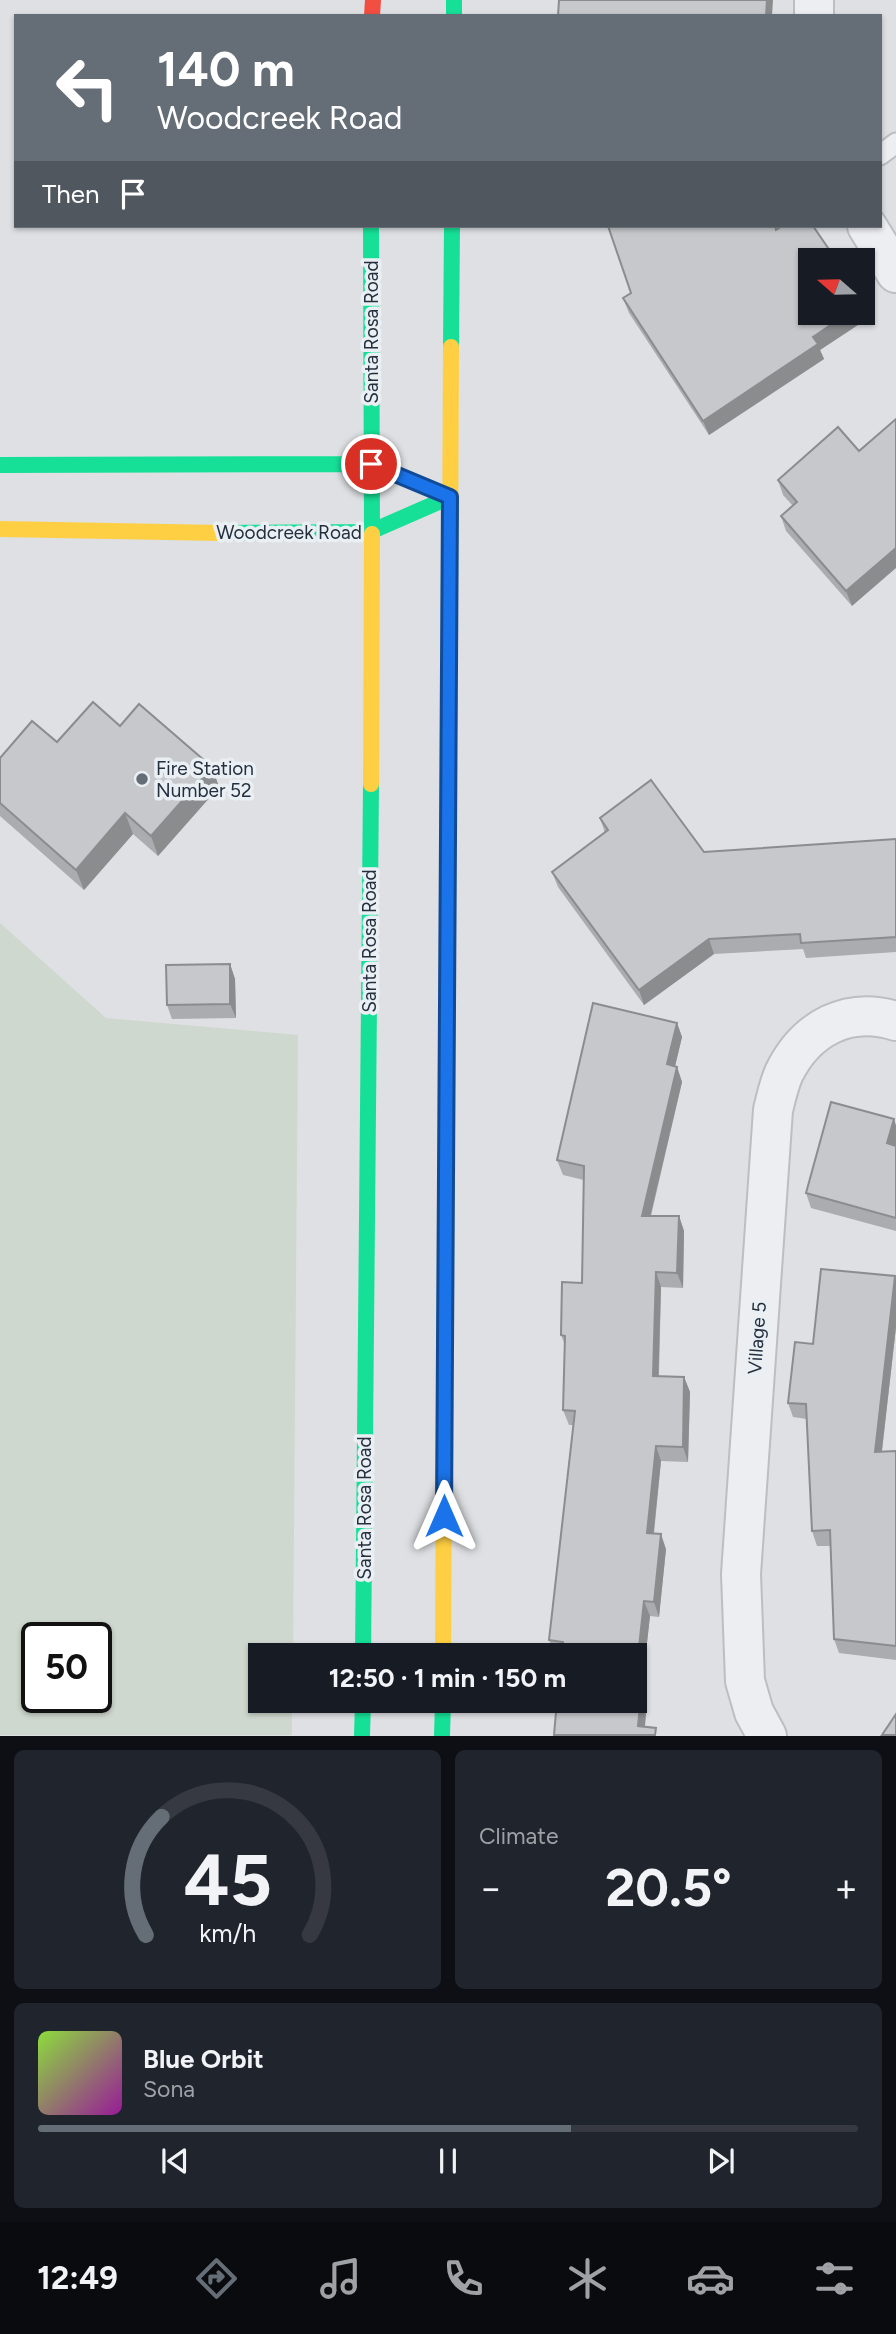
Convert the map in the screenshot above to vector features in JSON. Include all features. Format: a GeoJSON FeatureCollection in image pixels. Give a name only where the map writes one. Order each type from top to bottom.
{"type":"FeatureCollection","features":[{"type":"Feature","properties":{"kind":"main road","name":"Santa Rosa Road"},"geometry":{"type":"LineString","coordinates":[[363,1643],[372,635],[371,228]]}},
{"type":"Feature","properties":{"kind":"main road"},"geometry":{"type":"LineString","coordinates":[[443,1643],[452,228]]}},
{"type":"Feature","properties":{"kind":"main road"},"geometry":{"type":"LineString","coordinates":[[0,466],[371,464],[450,497]]}},
{"type":"Feature","properties":{"kind":"main road","name":"Woodcreek Road"},"geometry":{"type":"LineString","coordinates":[[0,529],[300,534],[370,532],[450,497]]}},
{"type":"Feature","properties":{"kind":"main road"},"geometry":{"type":"LineString","coordinates":[[362,1735],[363,1713]]}},
{"type":"Feature","properties":{"kind":"main road"},"geometry":{"type":"LineString","coordinates":[[442,1735],[443,1713]]}},
{"type":"Feature","properties":{"kind":"street"},"geometry":{"type":"LineString","coordinates":[[868,228],[896,273]]}},
{"type":"Feature","properties":{"kind":"street","name":"Village 5"},"geometry":{"type":"LineString","coordinates":[[767,1735],[754,1712],[745,1681],[741,1574],[772,1110],[784,1073],[806,1042],[828,1024],[859,1015],[879,1016],[896,1021]]}},
{"type":"Feature","properties":{"kind":"shaded area"},"geometry":{"type":"Polygon","coordinates":[[[0,923],[106,1018],[298,1035],[293,1643],[248,1643],[248,1713],[292,1713],[292,1735],[0,1735],[0,923]]]}},
{"type":"Feature","properties":{"kind":"building"},"geometry":{"type":"Polygon","coordinates":[[[559,0],[767,0],[766,14],[558,14],[559,0]]]}},
{"type":"Feature","properties":{"kind":"building"},"geometry":{"type":"Polygon","coordinates":[[[609,228],[814,228],[828,248],[798,248],[798,326],[829,326],[813,337],[818,344],[703,421],[623,298],[631,293],[609,228]]]}},
{"type":"Feature","properties":{"kind":"building"},"geometry":{"type":"Polygon","coordinates":[[[896,419],[896,548],[846,591],[781,516],[797,502],[778,480],[838,427],[859,451],[896,419]]]}},
{"type":"Feature","properties":{"kind":"building"},"geometry":{"type":"Polygon","coordinates":[[[93,702],[120,726],[139,704],[212,767],[151,836],[125,813],[76,870],[0,803],[0,758],[32,721],[57,742],[93,702]]]}},
{"type":"Feature","properties":{"kind":"building"},"geometry":{"type":"Polygon","coordinates":[[[651,780],[704,852],[896,839],[896,937],[801,943],[800,934],[709,939],[639,990],[552,872],[608,830],[600,818],[651,780]]]}},
{"type":"Feature","properties":{"kind":"building"},"geometry":{"type":"Polygon","coordinates":[[[230,964],[230,1004],[167,1005],[166,965],[230,964]]]}},
{"type":"Feature","properties":{"kind":"building"},"geometry":{"type":"Polygon","coordinates":[[[593,1003],[677,1023],[667,1064],[677,1067],[642,1216],[679,1216],[677,1273],[656,1272],[653,1376],[684,1377],[683,1447],[656,1446],[647,1533],[661,1534],[654,1602],[644,1601],[639,1643],[563,1643],[549,1640],[575,1411],[563,1410],[565,1336],[561,1335],[562,1282],[582,1283],[584,1166],[557,1160],[593,1003]]]}},
{"type":"Feature","properties":{"kind":"building"},"geometry":{"type":"Polygon","coordinates":[[[831,1102],[894,1119],[887,1143],[896,1146],[896,1218],[806,1193],[831,1102]]]}},
{"type":"Feature","properties":{"kind":"building"},"geometry":{"type":"Polygon","coordinates":[[[821,1269],[895,1276],[875,1452],[896,1451],[896,1646],[834,1639],[830,1530],[812,1531],[806,1404],[788,1403],[795,1342],[813,1344],[821,1269]]]}},
{"type":"Feature","properties":{"kind":"building"},"geometry":{"type":"Polygon","coordinates":[[[556,1713],[639,1713],[638,1726],[656,1728],[655,1735],[554,1735],[556,1713]]]}},
{"type":"Feature","properties":{"kind":"building"},"geometry":{"type":"Polygon","coordinates":[[[896,1714],[896,1735],[882,1735],[896,1714]]]}},
{"type":"Feature","properties":{"kind":"traffic: fast"},"geometry":{"type":"LineString","coordinates":[[454,0],[454,14]]}},
{"type":"Feature","properties":{"kind":"traffic: fast"},"geometry":{"type":"LineString","coordinates":[[371,228],[372,534]]}},
{"type":"Feature","properties":{"kind":"traffic: fast"},"geometry":{"type":"LineString","coordinates":[[451,347],[452,228]]}},
{"type":"Feature","properties":{"kind":"traffic: fast"},"geometry":{"type":"LineString","coordinates":[[0,465],[371,464],[450,497]]}},
{"type":"Feature","properties":{"kind":"traffic: fast"},"geometry":{"type":"LineString","coordinates":[[222,533],[370,532],[450,497]]}},
{"type":"Feature","properties":{"kind":"traffic: fast"},"geometry":{"type":"LineString","coordinates":[[444,1428],[450,571]]}},
{"type":"Feature","properties":{"kind":"traffic: fast"},"geometry":{"type":"LineString","coordinates":[[363,1643],[371,784]]}},
{"type":"Feature","properties":{"kind":"traffic: fast"},"geometry":{"type":"LineString","coordinates":[[362,1736],[363,1713]]}},
{"type":"Feature","properties":{"kind":"traffic: fast"},"geometry":{"type":"LineString","coordinates":[[442,1736],[443,1713]]}},
{"type":"Feature","properties":{"kind":"traffic: slow"},"geometry":{"type":"LineString","coordinates":[[450,571],[451,347]]}},
{"type":"Feature","properties":{"kind":"traffic: slow"},"geometry":{"type":"LineString","coordinates":[[0,529],[222,533]]}},
{"type":"Feature","properties":{"kind":"traffic: slow"},"geometry":{"type":"LineString","coordinates":[[371,784],[372,534]]}},
{"type":"Feature","properties":{"kind":"traffic: slow"},"geometry":{"type":"LineString","coordinates":[[443,1643],[444,1428]]}},
{"type":"Feature","properties":{"kind":"traffic: jam"},"geometry":{"type":"LineString","coordinates":[[372,14],[373,0]]}},
{"type":"Feature","properties":{"kind":"place","name":"Fire Station Number 52"},"geometry":{"type":"Point","coordinates":[142,779]}},
{"type":"Feature","properties":{"kind":"route"},"geometry":{"type":"LineString","coordinates":[[371,464],[450,497],[444,1516]]}}]}
